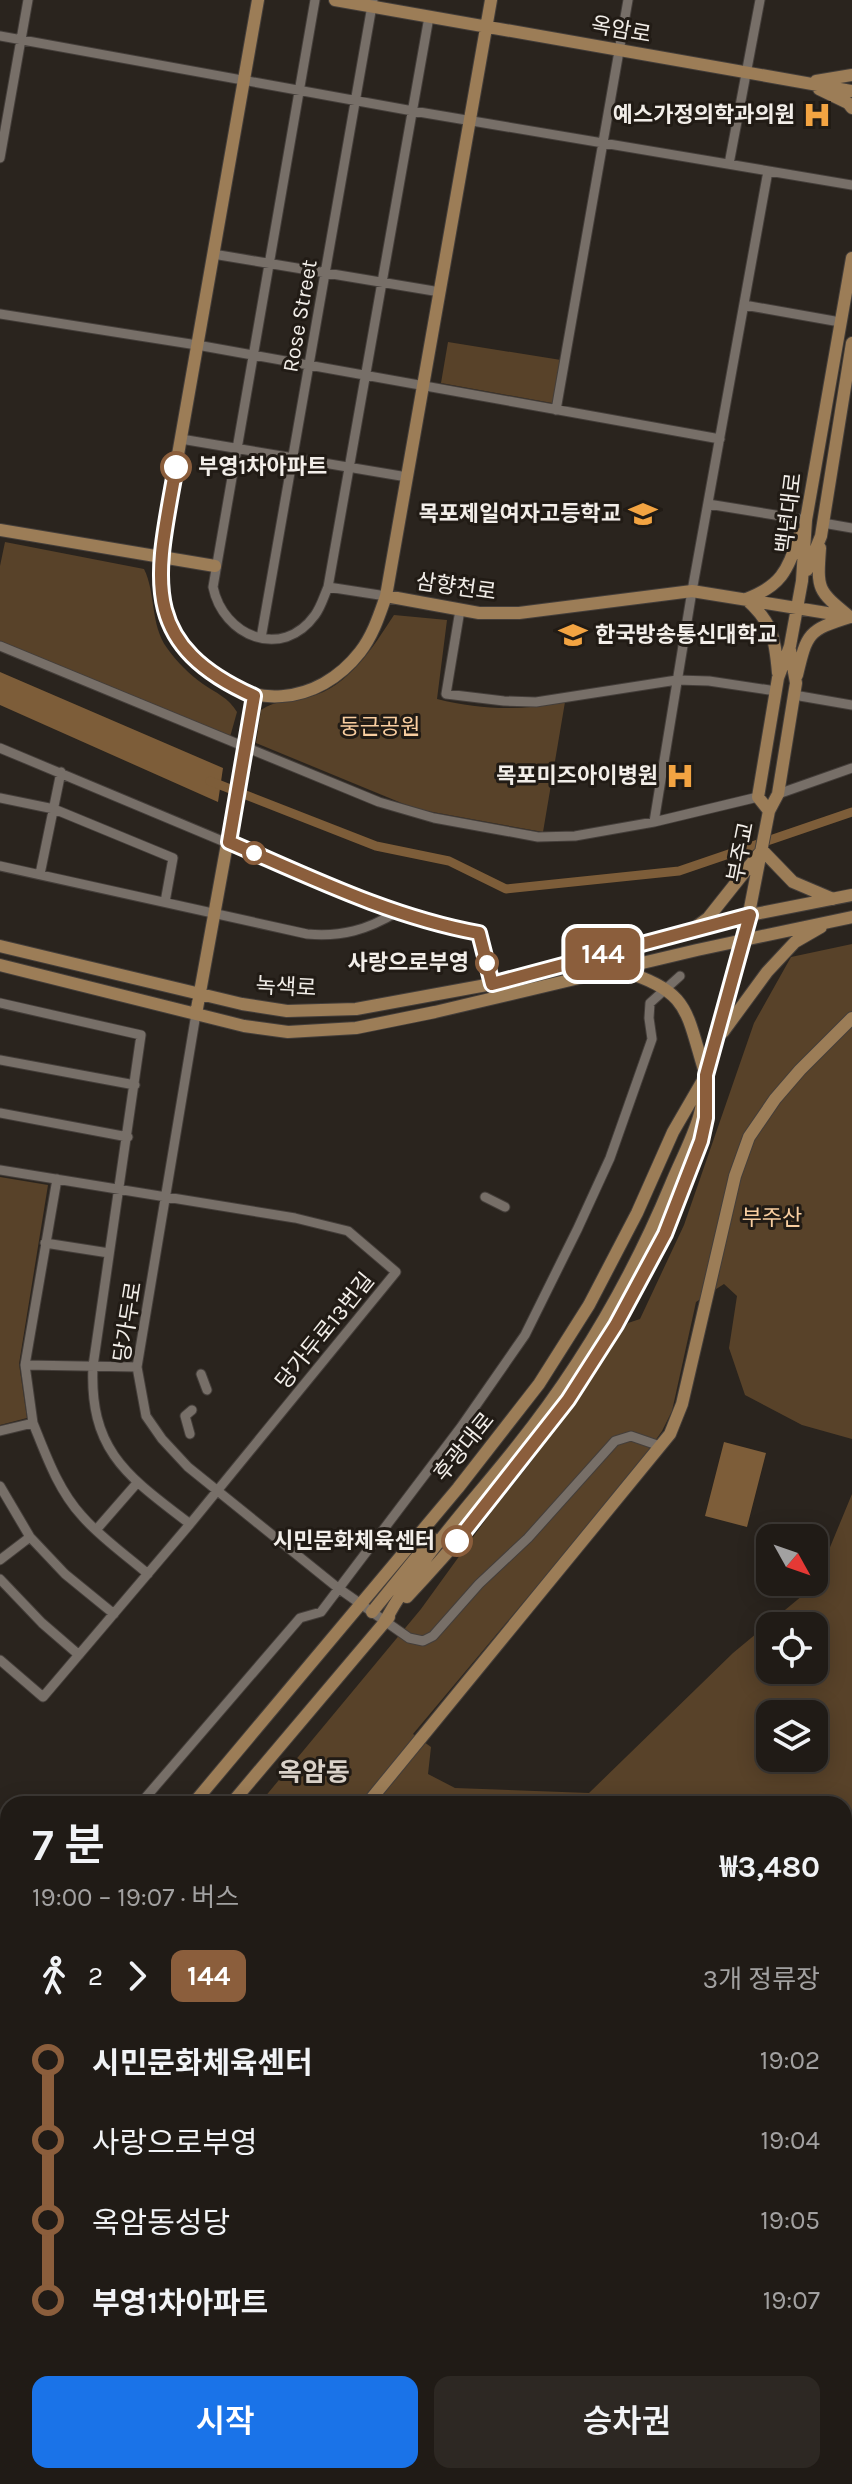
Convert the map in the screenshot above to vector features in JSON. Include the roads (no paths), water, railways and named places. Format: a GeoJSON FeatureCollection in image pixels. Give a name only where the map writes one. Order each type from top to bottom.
{"type":"FeatureCollection","features":[{"type":"Feature","properties":{"kind":"street"},"geometry":{"type":"LineString","coordinates":[[0,158],[28,0]]}},
{"type":"Feature","properties":{"kind":"street","name":"삼향천로"},"geometry":{"type":"LineString","coordinates":[[258,0],[160,557],[164,610],[181,643],[211,674],[254,696],[283,697],[317,686],[342,670],[370,638],[386,596],[460,610],[500,613],[541,612],[692,591],[851,617]]}},
{"type":"Feature","properties":{"kind":"street"},"geometry":{"type":"LineString","coordinates":[[315,0],[213,587],[222,612],[237,628],[261,638],[284,637],[301,628],[315,615],[328,587],[429,17]]}},
{"type":"Feature","properties":{"kind":"street","name":"옥암로"},"geometry":{"type":"LineString","coordinates":[[335,0],[373,3],[429,17],[852,91]]}},
{"type":"Feature","properties":{"kind":"street"},"geometry":{"type":"LineString","coordinates":[[328,587],[386,596],[491,0]]}},
{"type":"Feature","properties":{"kind":"street"},"geometry":{"type":"LineString","coordinates":[[556,410],[628,0]]}},
{"type":"Feature","properties":{"kind":"street"},"geometry":{"type":"LineString","coordinates":[[729,164],[760,0]]}},
{"type":"Feature","properties":{"kind":"street","name":"Rose Street"},"geometry":{"type":"LineString","coordinates":[[261,638],[373,3]]}},
{"type":"Feature","properties":{"kind":"street"},"geometry":{"type":"LineString","coordinates":[[0,36],[413,111],[852,185]]}},
{"type":"Feature","properties":{"kind":"street"},"geometry":{"type":"LineString","coordinates":[[803,82],[852,75]]}},
{"type":"Feature","properties":{"kind":"street"},"geometry":{"type":"LineString","coordinates":[[803,82],[848,103],[852,108]]}},
{"type":"Feature","properties":{"kind":"street"},"geometry":{"type":"LineString","coordinates":[[654,822],[692,591],[768,171]]}},
{"type":"Feature","properties":{"kind":"street"},"geometry":{"type":"LineString","coordinates":[[213,254],[440,292]]}},
{"type":"Feature","properties":{"kind":"street","name":"백년대로"},"geometry":{"type":"LineString","coordinates":[[802,581],[806,520],[852,258]]}},
{"type":"Feature","properties":{"kind":"street"},"geometry":{"type":"LineString","coordinates":[[744,305],[840,322]]}},
{"type":"Feature","properties":{"kind":"street"},"geometry":{"type":"LineString","coordinates":[[0,314],[197,345],[720,439]]}},
{"type":"Feature","properties":{"kind":"street","name":"백년대로"},"geometry":{"type":"LineString","coordinates":[[802,581],[822,529],[852,343]]}},
{"type":"Feature","properties":{"kind":"street"},"geometry":{"type":"LineString","coordinates":[[181,439],[407,477]]}},
{"type":"Feature","properties":{"kind":"street"},"geometry":{"type":"LineString","coordinates":[[708,504],[806,520],[785,573],[773,587],[746,599],[770,626],[775,641],[777,684]]}},
{"type":"Feature","properties":{"kind":"street"},"geometry":{"type":"LineString","coordinates":[[851,617],[825,596],[817,580],[822,529],[852,528]]}},
{"type":"Feature","properties":{"kind":"street"},"geometry":{"type":"LineString","coordinates":[[0,530],[215,566]]}},
{"type":"Feature","properties":{"kind":"street"},"geometry":{"type":"LineString","coordinates":[[769,811],[758,797],[777,684],[790,646],[802,581]]}},
{"type":"Feature","properties":{"kind":"street"},"geometry":{"type":"LineString","coordinates":[[460,610],[446,694],[493,701],[536,702],[677,680],[777,684]]}},
{"type":"Feature","properties":{"kind":"street"},"geometry":{"type":"LineString","coordinates":[[851,617],[820,626],[803,650],[778,794],[852,768]]}},
{"type":"Feature","properties":{"kind":"street"},"geometry":{"type":"LineString","coordinates":[[0,646],[245,749],[405,811],[486,828],[538,837],[575,836],[654,822],[758,797]]}},
{"type":"Feature","properties":{"kind":"street"},"geometry":{"type":"LineString","coordinates":[[790,646],[795,689]]}},
{"type":"Feature","properties":{"kind":"street"},"geometry":{"type":"LineString","coordinates":[[795,689],[852,705]]}},
{"type":"Feature","properties":{"kind":"street"},"geometry":{"type":"LineString","coordinates":[[196,1014],[254,696]]}},
{"type":"Feature","properties":{"kind":"street"},"geometry":{"type":"LineString","coordinates":[[0,748],[229,838],[397,912],[479,933],[492,984]]}},
{"type":"Feature","properties":{"kind":"street"},"geometry":{"type":"LineString","coordinates":[[40,874],[61,772]]}},
{"type":"Feature","properties":{"kind":"street","name":"부주교"},"geometry":{"type":"LineString","coordinates":[[753,901],[769,811],[778,794]]}},
{"type":"Feature","properties":{"kind":"street"},"geometry":{"type":"LineString","coordinates":[[0,798],[54,809],[173,858],[165,902]]}},
{"type":"Feature","properties":{"kind":"street"},"geometry":{"type":"LineString","coordinates":[[693,930],[708,918],[762,850],[799,885],[833,899]]}},
{"type":"Feature","properties":{"kind":"street"},"geometry":{"type":"LineString","coordinates":[[0,866],[307,934],[335,935],[364,929],[397,912]]}},
{"type":"Feature","properties":{"kind":"street","name":"녹색로"},"geometry":{"type":"LineString","coordinates":[[0,946],[242,1004],[287,1011],[356,1009],[492,984],[750,915],[852,895]]}},
{"type":"Feature","properties":{"kind":"street","name":"후광대로"},"geometry":{"type":"LineString","coordinates":[[238,1796],[385,1621],[397,1599],[452,1523],[518,1446],[572,1372],[608,1314],[654,1224],[700,1116],[706,1075],[753,901]]}},
{"type":"Feature","properties":{"kind":"street","name":"녹색로"},"geometry":{"type":"LineString","coordinates":[[0,965],[244,1026],[288,1032],[356,1028],[435,1012],[852,917]]}},
{"type":"Feature","properties":{"kind":"street"},"geometry":{"type":"LineString","coordinates":[[717,1041],[767,972],[795,942],[830,922]]}},
{"type":"Feature","properties":{"kind":"street"},"geometry":{"type":"LineString","coordinates":[[617,969],[653,980],[666,988],[686,1012],[706,1075]]}},
{"type":"Feature","properties":{"kind":"street"},"geometry":{"type":"LineString","coordinates":[[147,1796],[300,1618],[321,1612],[461,1427],[525,1335],[610,1158],[652,1039],[650,1003],[680,976]]}},
{"type":"Feature","properties":{"kind":"street"},"geometry":{"type":"LineString","coordinates":[[0,1003],[141,1035],[93,1366],[93,1397],[104,1436],[115,1458],[137,1483],[190,1524]]}},
{"type":"Feature","properties":{"kind":"street","name":"당가두로"},"geometry":{"type":"LineString","coordinates":[[196,1014],[137,1367],[146,1416],[188,1467],[338,1588],[409,1638],[423,1641],[433,1636],[615,1441],[631,1436],[660,1446]]}},
{"type":"Feature","properties":{"kind":"street"},"geometry":{"type":"LineString","coordinates":[[374,1796],[670,1434],[682,1404],[735,1176],[749,1137],[800,1070],[852,1018]]}},
{"type":"Feature","properties":{"kind":"street"},"geometry":{"type":"LineString","coordinates":[[0,1060],[135,1085]]}},
{"type":"Feature","properties":{"kind":"street","name":"후광대로"},"geometry":{"type":"LineString","coordinates":[[200,1796],[367,1608],[539,1384],[589,1305],[637,1213],[673,1132],[706,1075]]}},
{"type":"Feature","properties":{"kind":"street"},"geometry":{"type":"LineString","coordinates":[[0,1113],[128,1137]]}},
{"type":"Feature","properties":{"kind":"street"},"geometry":{"type":"LineString","coordinates":[[0,1170],[167,1197]]}},
{"type":"Feature","properties":{"kind":"street"},"geometry":{"type":"LineString","coordinates":[[57,1179],[25,1365],[33,1423],[60,1485],[73,1505],[96,1530],[148,1574]]}},
{"type":"Feature","properties":{"kind":"street","name":"당가두로13번길"},"geometry":{"type":"LineString","coordinates":[[167,1197],[295,1218],[348,1231],[396,1272],[217,1492]]}},
{"type":"Feature","properties":{"kind":"street"},"geometry":{"type":"LineString","coordinates":[[485,1197],[505,1207]]}},
{"type":"Feature","properties":{"kind":"street"},"geometry":{"type":"LineString","coordinates":[[45,1243],[109,1253]]}},
{"type":"Feature","properties":{"kind":"street"},"geometry":{"type":"LineString","coordinates":[[25,1365],[137,1367]]}},
{"type":"Feature","properties":{"kind":"street"},"geometry":{"type":"LineString","coordinates":[[201,1374],[207,1390]]}},
{"type":"Feature","properties":{"kind":"street"},"geometry":{"type":"LineString","coordinates":[[190,1434],[185,1416],[192,1410]]}},
{"type":"Feature","properties":{"kind":"street"},"geometry":{"type":"LineString","coordinates":[[0,1431],[33,1423]]}},
{"type":"Feature","properties":{"kind":"street"},"geometry":{"type":"LineString","coordinates":[[96,1530],[137,1483]]}},
{"type":"Feature","properties":{"kind":"street"},"geometry":{"type":"LineString","coordinates":[[0,1486],[30,1537],[65,1574],[114,1614]]}},
{"type":"Feature","properties":{"kind":"street"},"geometry":{"type":"LineString","coordinates":[[0,1660],[43,1697],[217,1492]]}},
{"type":"Feature","properties":{"kind":"street"},"geometry":{"type":"LineString","coordinates":[[0,1560],[30,1537]]}},
{"type":"Feature","properties":{"kind":"street"},"geometry":{"type":"LineString","coordinates":[[0,1579],[42,1623],[79,1655]]}},
{"type":"Feature","properties":{"kind":"waterway"},"geometry":{"type":"LineString","coordinates":[[210,781],[376,846],[449,861],[506,889],[679,871],[852,812]]}},
{"type":"Feature","properties":{"kind":"place","name":"예스가정의학과의원"},"geometry":{"type":"Point","coordinates":[817,115]}},
{"type":"Feature","properties":{"kind":"place","name":"부영1차아파트"},"geometry":{"type":"Point","coordinates":[176,467]}},
{"type":"Feature","properties":{"kind":"place","name":"목포제일여자고등학교"},"geometry":{"type":"Point","coordinates":[643,514]}},
{"type":"Feature","properties":{"kind":"place","name":"한국방송통신대학교"},"geometry":{"type":"Point","coordinates":[573,635]}},
{"type":"Feature","properties":{"kind":"place","name":"목포미즈아이병원"},"geometry":{"type":"Point","coordinates":[680,776]}},
{"type":"Feature","properties":{"kind":"place","name":"사랑으로부영"},"geometry":{"type":"Point","coordinates":[487,963]}},
{"type":"Feature","properties":{"kind":"place","name":"시민문화체육센터"},"geometry":{"type":"Point","coordinates":[457,1541]}},
{"type":"Feature","properties":{"kind":"district","name":"옥암동"},"geometry":{"type":"Point","coordinates":[314,1772]}},
{"type":"Feature","properties":{"kind":"park label","name":"둥근공원"},"geometry":{"type":"Point","coordinates":[380,727]}},
{"type":"Feature","properties":{"kind":"park label","name":"부주산"},"geometry":{"type":"Point","coordinates":[772,1218]}}]}
